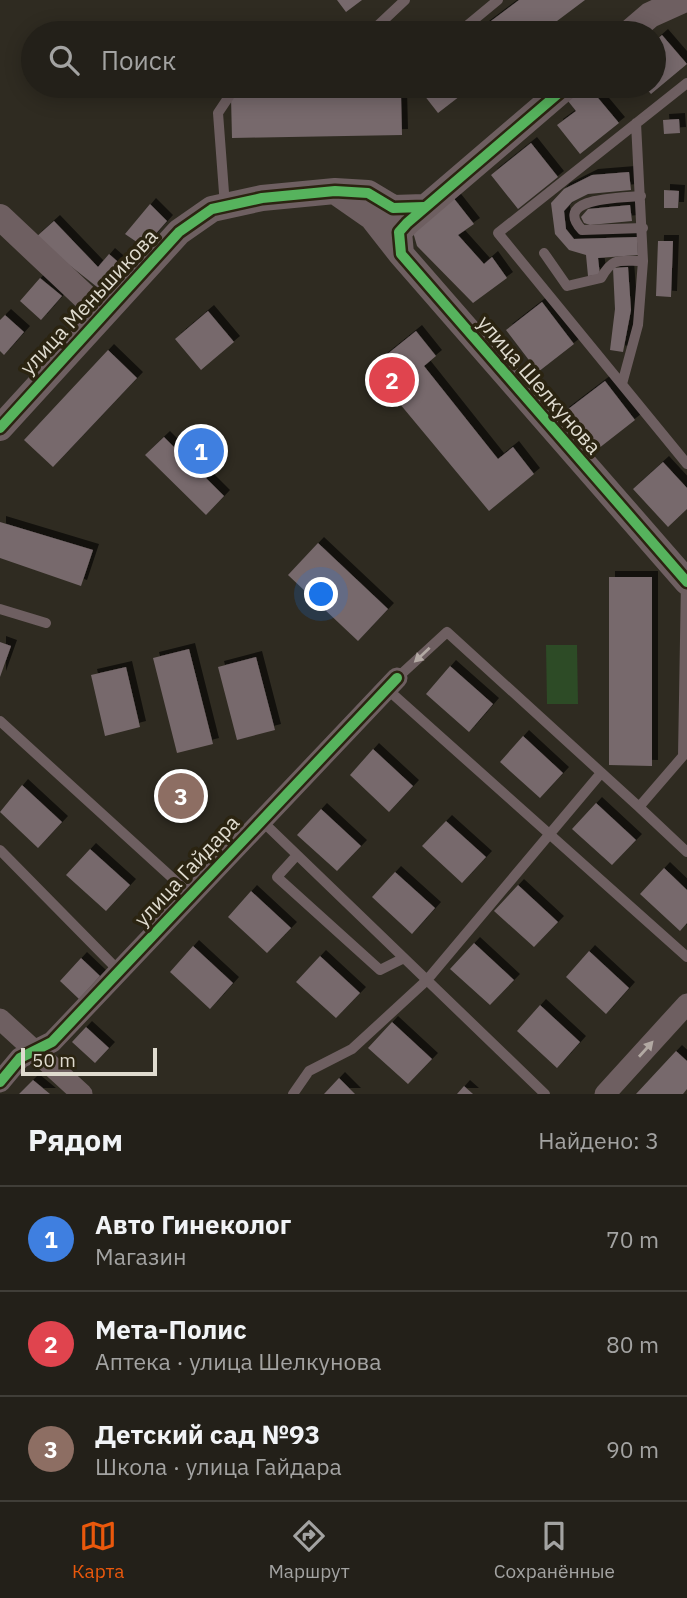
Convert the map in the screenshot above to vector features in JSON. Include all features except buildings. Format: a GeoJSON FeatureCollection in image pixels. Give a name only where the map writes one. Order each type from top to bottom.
{"type":"FeatureCollection","features":[{"type":"Feature","properties":{"kind":"street"},"geometry":{"type":"LineString","coordinates":[[643,21],[683,0]]}},
{"type":"Feature","properties":{"kind":"street"},"geometry":{"type":"LineString","coordinates":[[401,254],[400,232],[424,207],[553,98]]}},
{"type":"Feature","properties":{"kind":"street"},"geometry":{"type":"LineString","coordinates":[[219,207],[262,198],[335,191],[368,193],[394,208],[424,207]]}},
{"type":"Feature","properties":{"kind":"street","name":"улица Шелкунова"},"geometry":{"type":"LineString","coordinates":[[335,191],[372,217],[401,254],[686,582]]}},
{"type":"Feature","properties":{"kind":"street","name":"улица Меньшикова"},"geometry":{"type":"LineString","coordinates":[[0,428],[102,313],[179,232],[219,207]]}},
{"type":"Feature","properties":{"kind":"street"},"geometry":{"type":"LineString","coordinates":[[0,217],[102,313]]}},
{"type":"Feature","properties":{"kind":"street","name":"улица Гайдара"},"geometry":{"type":"LineString","coordinates":[[0,1082],[20,1058],[52,1042],[392,683]]}},
{"type":"Feature","properties":{"kind":"street"},"geometry":{"type":"LineString","coordinates":[[605,1094],[687,1003]]}},
{"type":"Feature","properties":{"kind":"street"},"geometry":{"type":"LineString","coordinates":[[0,1019],[82,1094]]}},
{"type":"Feature","properties":{"kind":"lane"},"geometry":{"type":"LineString","coordinates":[[383,21],[405,0]]}},
{"type":"Feature","properties":{"kind":"lane"},"geometry":{"type":"LineString","coordinates":[[473,21],[498,0]]}},
{"type":"Feature","properties":{"kind":"lane"},"geometry":{"type":"LineString","coordinates":[[687,83],[498,233],[687,464]]}},
{"type":"Feature","properties":{"kind":"lane"},"geometry":{"type":"LineString","coordinates":[[219,207],[218,113],[228,98]]}},
{"type":"Feature","properties":{"kind":"lane"},"geometry":{"type":"LineString","coordinates":[[622,384],[638,325],[643,261],[636,123]]}},
{"type":"Feature","properties":{"kind":"lane"},"geometry":{"type":"LineString","coordinates":[[641,196],[589,202],[578,207],[575,214],[576,224],[582,230],[642,228]]}},
{"type":"Feature","properties":{"kind":"lane"},"geometry":{"type":"LineString","coordinates":[[544,253],[567,286],[601,278],[607,265],[612,262],[643,261]]}},
{"type":"Feature","properties":{"kind":"lane"},"geometry":{"type":"LineString","coordinates":[[639,807],[683,756],[686,582]]}},
{"type":"Feature","properties":{"kind":"lane"},"geometry":{"type":"LineString","coordinates":[[0,609],[46,623]]}},
{"type":"Feature","properties":{"kind":"lane"},"geometry":{"type":"LineString","coordinates":[[687,852],[447,632],[392,683],[549,834],[687,957]]}},
{"type":"Feature","properties":{"kind":"lane"},"geometry":{"type":"LineString","coordinates":[[0,721],[191,895]]}},
{"type":"Feature","properties":{"kind":"lane"},"geometry":{"type":"LineString","coordinates":[[293,1094],[310,1071],[352,1049],[427,980],[601,773]]}},
{"type":"Feature","properties":{"kind":"lane"},"geometry":{"type":"LineString","coordinates":[[262,821],[545,1094]]}},
{"type":"Feature","properties":{"kind":"lane"},"geometry":{"type":"LineString","coordinates":[[0,850],[119,971]]}},
{"type":"Feature","properties":{"kind":"lane"},"geometry":{"type":"LineString","coordinates":[[297,855],[277,877],[380,970],[404,958]]}},
{"type":"Feature","properties":{"kind":"green space"},"geometry":{"type":"Polygon","coordinates":[[[546,645],[577,645],[578,704],[547,704],[546,645]]]}},
{"type":"Feature","properties":{"kind":"cycle path"},"geometry":{"type":"LineString","coordinates":[[553,98],[407,223],[399,232],[401,254],[687,582]]}},
{"type":"Feature","properties":{"kind":"cycle path"},"geometry":{"type":"LineString","coordinates":[[0,428],[179,232],[212,209],[262,198],[335,191],[368,193],[393,208],[424,207]]}},
{"type":"Feature","properties":{"kind":"cycle path"},"geometry":{"type":"LineString","coordinates":[[0,1082],[20,1058],[52,1042],[397,678]]}},
{"type":"Feature","properties":{"kind":"place","name":"Мета-Полис"},"geometry":{"type":"Point","coordinates":[392,380]}},
{"type":"Feature","properties":{"kind":"place","name":"Авто Гинеколог"},"geometry":{"type":"Point","coordinates":[201,451]}},
{"type":"Feature","properties":{"kind":"place","name":"Детский сад №93"},"geometry":{"type":"Point","coordinates":[181,796]}}]}
